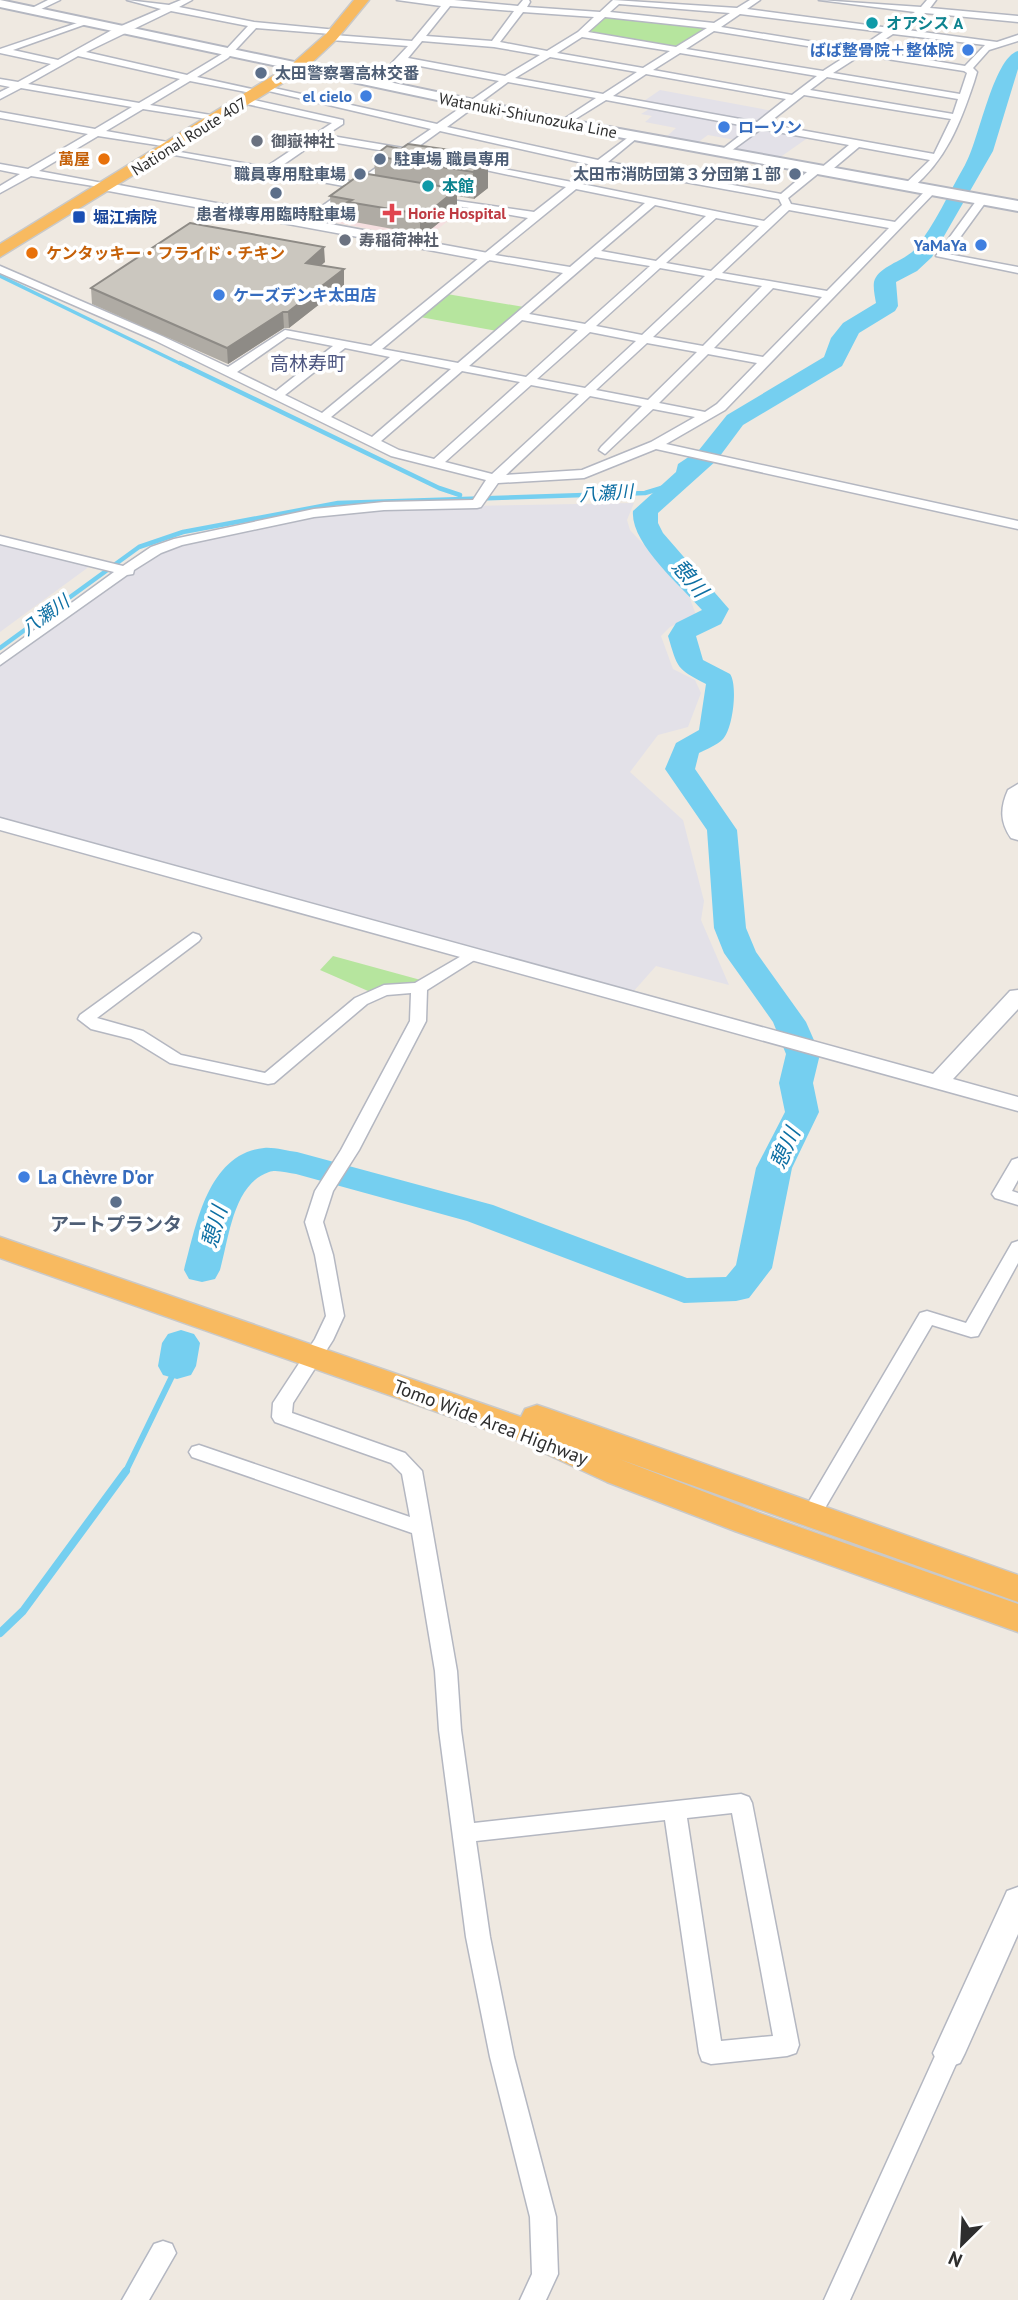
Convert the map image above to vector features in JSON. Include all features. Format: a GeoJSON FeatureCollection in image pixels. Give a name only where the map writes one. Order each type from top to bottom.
{"type":"FeatureCollection","features":[{"type":"Feature","properties":{"kind":"highway","name":"National Route 407"},"geometry":{"type":"LineString","coordinates":[[0,252],[298,67],[332,35],[362,0]]}},
{"type":"Feature","properties":{"kind":"highway","name":"Tomo Wide Area Highway"},"geometry":{"type":"LineString","coordinates":[[0,1227],[320,1348],[526,1431],[619,1473],[747,1522],[1018,1618]]}},
{"type":"Feature","properties":{"kind":"highway","name":"Tomo Wide Area Highway"},"geometry":{"type":"LineString","coordinates":[[0,1247],[320,1348],[811,1515],[1018,1589]]}},
{"type":"Feature","properties":{"kind":"main road","name":"Watanuki-Shiunozuka Line"},"geometry":{"type":"LineString","coordinates":[[2,4],[564,123],[1018,206]]}},
{"type":"Feature","properties":{"kind":"street"},"geometry":{"type":"LineString","coordinates":[[32,10],[56,0]]}},
{"type":"Feature","properties":{"kind":"street"},"geometry":{"type":"LineString","coordinates":[[131,0],[254,25],[332,35],[494,44],[646,71],[954,117]]}},
{"type":"Feature","properties":{"kind":"street"},"geometry":{"type":"LineString","coordinates":[[0,96],[121,29],[188,0]]}},
{"type":"Feature","properties":{"kind":"street"},"geometry":{"type":"LineString","coordinates":[[401,0],[602,14],[714,27],[967,69],[972,72],[964,97],[937,158],[908,186]]}},
{"type":"Feature","properties":{"kind":"street"},"geometry":{"type":"LineString","coordinates":[[494,44],[527,0]]}},
{"type":"Feature","properties":{"kind":"street"},"geometry":{"type":"LineString","coordinates":[[305,223],[507,79],[581,34],[618,0],[739,11],[995,44],[1018,38]]}},
{"type":"Feature","properties":{"kind":"street"},"geometry":{"type":"LineString","coordinates":[[564,123],[756,0]]}},
{"type":"Feature","properties":{"kind":"street"},"geometry":{"type":"LineString","coordinates":[[823,0],[929,4],[1018,19]]}},
{"type":"Feature","properties":{"kind":"street"},"geometry":{"type":"LineString","coordinates":[[377,84],[402,60],[449,2]]}},
{"type":"Feature","properties":{"kind":"street"},"geometry":{"type":"LineString","coordinates":[[724,153],[825,74],[929,4]]}},
{"type":"Feature","properties":{"kind":"street"},"geometry":{"type":"LineString","coordinates":[[1,51],[86,21]]}},
{"type":"Feature","properties":{"kind":"street"},"geometry":{"type":"LineString","coordinates":[[0,190],[228,52],[254,25]]}},
{"type":"Feature","properties":{"kind":"street"},"geometry":{"type":"LineString","coordinates":[[581,34],[964,97]]}},
{"type":"Feature","properties":{"kind":"street"},"geometry":{"type":"LineString","coordinates":[[967,69],[995,44]]}},
{"type":"Feature","properties":{"kind":"street"},"geometry":{"type":"LineString","coordinates":[[1,51],[59,64]]}},
{"type":"Feature","properties":{"kind":"street"},"geometry":{"type":"LineString","coordinates":[[77,53],[256,94],[440,127],[897,226]]}},
{"type":"Feature","properties":{"kind":"street"},"geometry":{"type":"LineString","coordinates":[[402,60],[937,158]]}},
{"type":"Feature","properties":{"kind":"street"},"geometry":{"type":"LineString","coordinates":[[0,82],[217,119]]}},
{"type":"Feature","properties":{"kind":"street"},"geometry":{"type":"LineString","coordinates":[[256,94],[340,122],[268,170]]}},
{"type":"Feature","properties":{"kind":"street"},"geometry":{"type":"LineString","coordinates":[[0,115],[370,188]]}},
{"type":"Feature","properties":{"kind":"street"},"geometry":{"type":"LineString","coordinates":[[373,350],[634,136]]}},
{"type":"Feature","properties":{"kind":"street"},"geometry":{"type":"LineString","coordinates":[[318,137],[418,154]]}},
{"type":"Feature","properties":{"kind":"street"},"geometry":{"type":"LineString","coordinates":[[0,661],[125,570],[156,550],[179,541],[302,515],[384,506],[477,504],[485,489],[496,478],[768,225],[785,202],[856,144]]}},
{"type":"Feature","properties":{"kind":"street"},"geometry":{"type":"LineString","coordinates":[[457,161],[768,225]]}},
{"type":"Feature","properties":{"kind":"street"},"geometry":{"type":"LineString","coordinates":[[0,167],[572,271]]}},
{"type":"Feature","properties":{"kind":"street"},"geometry":{"type":"LineString","coordinates":[[0,269],[229,372],[395,453],[496,478],[584,474],[655,445],[709,416],[935,190]]}},
{"type":"Feature","properties":{"kind":"street"},"geometry":{"type":"LineString","coordinates":[[420,196],[537,216]]}},
{"type":"Feature","properties":{"kind":"street"},"geometry":{"type":"LineString","coordinates":[[981,199],[942,256],[1018,270]]}},
{"type":"Feature","properties":{"kind":"street"},"geometry":{"type":"LineString","coordinates":[[373,442],[652,203]]}},
{"type":"Feature","properties":{"kind":"street"},"geometry":{"type":"LineString","coordinates":[[436,464],[713,215]]}},
{"type":"Feature","properties":{"kind":"street"},"geometry":{"type":"LineString","coordinates":[[593,254],[830,295]]}},
{"type":"Feature","properties":{"kind":"street"},"geometry":{"type":"LineString","coordinates":[[605,450],[770,285]]}},
{"type":"Feature","properties":{"kind":"street"},"geometry":{"type":"LineString","coordinates":[[521,316],[766,361]]}},
{"type":"Feature","properties":{"kind":"street"},"geometry":{"type":"LineString","coordinates":[[229,372],[285,333],[709,416]]}},
{"type":"Feature","properties":{"kind":"street"},"geometry":{"type":"LineString","coordinates":[[276,396],[343,344]]}},
{"type":"Feature","properties":{"kind":"street"},"geometry":{"type":"LineString","coordinates":[[323,418],[399,355]]}},
{"type":"Feature","properties":{"kind":"street"},"geometry":{"type":"LineString","coordinates":[[655,445],[1018,525]]}},
{"type":"Feature","properties":{"kind":"street"},"geometry":{"type":"LineString","coordinates":[[0,540],[125,570]]}},
{"type":"Feature","properties":{"kind":"street"},"geometry":{"type":"LineString","coordinates":[[1018,790],[1012,809],[1013,828],[1018,834]]}},
{"type":"Feature","properties":{"kind":"street"},"geometry":{"type":"LineString","coordinates":[[0,824],[1018,1104]]}},
{"type":"Feature","properties":{"kind":"street"},"geometry":{"type":"LineString","coordinates":[[193,937],[86,1019],[97,1026],[137,1035],[176,1059],[268,1079],[360,1001],[384,990],[419,988],[476,954]]}},
{"type":"Feature","properties":{"kind":"street"},"geometry":{"type":"LineString","coordinates":[[419,988],[418,1021],[350,1150],[324,1191],[314,1222],[324,1255],[334,1316],[320,1348],[283,1403],[282,1417],[398,1458],[412,1471],[446,1671],[450,1730],[478,1937],[502,2057],[543,2217],[545,2274],[533,2300]]}},
{"type":"Feature","properties":{"kind":"street"},"geometry":{"type":"LineString","coordinates":[[937,1082],[1018,996]]}},
{"type":"Feature","properties":{"kind":"street"},"geometry":{"type":"LineString","coordinates":[[1018,1164],[1001,1194],[1018,1199]]}},
{"type":"Feature","properties":{"kind":"street"},"geometry":{"type":"LineString","coordinates":[[811,1515],[927,1317],[971,1331],[1018,1247]]}},
{"type":"Feature","properties":{"kind":"street"},"geometry":{"type":"LineString","coordinates":[[199,1452],[422,1529]]}},
{"type":"Feature","properties":{"kind":"street"},"geometry":{"type":"LineString","coordinates":[[466,1833],[741,1803],[787,2045],[711,2053],[674,1812]]}},
{"type":"Feature","properties":{"kind":"street"},"geometry":{"type":"LineString","coordinates":[[837,2300],[1018,1900]]}},
{"type":"Feature","properties":{"kind":"street"},"geometry":{"type":"LineString","coordinates":[[135,2300],[163,2253]]}},
{"type":"Feature","properties":{"kind":"shaded area"},"geometry":{"type":"Polygon","coordinates":[[[660,90],[773,111],[756,124],[641,103],[660,90]]]}},
{"type":"Feature","properties":{"kind":"shaded area"},"geometry":{"type":"Polygon","coordinates":[[[651,108],[753,126],[735,140],[708,135],[697,143],[665,138],[676,128],[645,122],[652,116],[641,114],[651,108]]]}},
{"type":"Feature","properties":{"kind":"shaded area"},"geometry":{"type":"Polygon","coordinates":[[[761,128],[809,137],[779,158],[733,150],[761,128]]]}},
{"type":"Feature","properties":{"kind":"shaded area","name":"Horie Hospital"},"geometry":{"type":"Polygon","coordinates":[[[358,188],[467,206],[425,239],[316,219],[358,188]]]}},
{"type":"Feature","properties":{"kind":"shaded area"},"geometry":{"type":"Polygon","coordinates":[[[634,503],[627,520],[630,530],[689,596],[696,615],[670,627],[661,636],[673,669],[695,680],[701,693],[688,727],[658,735],[630,772],[683,820],[704,901],[701,920],[729,985],[656,966],[633,992],[0,819],[0,664],[148,558],[181,543],[289,519],[409,507],[634,503]]]}},
{"type":"Feature","properties":{"kind":"shaded area"},"geometry":{"type":"Polygon","coordinates":[[[0,545],[90,566],[0,632],[0,545]]]}},
{"type":"Feature","properties":{"kind":"green space"},"geometry":{"type":"Polygon","coordinates":[[[608,15],[707,27],[677,48],[586,33],[608,15]]]}},
{"type":"Feature","properties":{"kind":"green space"},"geometry":{"type":"Polygon","coordinates":[[[447,294],[524,307],[497,331],[420,317],[447,294]]]}},
{"type":"Feature","properties":{"kind":"green space"},"geometry":{"type":"Polygon","coordinates":[[[333,956],[428,982],[375,994],[320,970],[333,956]]]}},
{"type":"Feature","properties":{"kind":"building"},"geometry":{"type":"Polygon","coordinates":[[[408,144],[457,151],[453,155],[488,160],[473,172],[374,156],[387,146],[401,149],[408,144]]]}},
{"type":"Feature","properties":{"kind":"building"},"geometry":{"type":"Polygon","coordinates":[[[362,173],[457,189],[430,211],[420,214],[348,202],[352,200],[330,196],[362,173]]]}},
{"type":"Feature","properties":{"kind":"building","name":"ケーズデンキ太田店"},"geometry":{"type":"Polygon","coordinates":[[[190,223],[324,247],[306,263],[344,269],[288,312],[283,312],[227,348],[91,288],[190,223]]]}},
{"type":"Feature","properties":{"kind":"waterway","name":"憩川"},"geometry":{"type":"LineString","coordinates":[[202,1270],[223,1195],[241,1173],[265,1159],[297,1163],[480,1213],[684,1291],[736,1289],[754,1268],[774,1168],[802,1112],[796,1083],[803,1054],[789,1022],[740,953],[730,928],[722,830],[680,769],[686,749],[712,734],[721,693],[720,680],[690,664],[682,636],[686,629],[711,618],[716,609],[651,536],[645,523],[646,511],[692,471],[687,469],[708,455],[735,420],[834,361],[842,338],[851,328],[887,306],[885,282],[889,276],[909,266],[924,252],[983,151],[1009,68],[1018,57]]}},
{"type":"Feature","properties":{"kind":"waterway"},"geometry":{"type":"LineString","coordinates":[[0,276],[183,365]]}},
{"type":"Feature","properties":{"kind":"waterway"},"geometry":{"type":"LineString","coordinates":[[180,363],[439,488],[460,495]]}},
{"type":"Feature","properties":{"kind":"waterway","name":"八瀬川"},"geometry":{"type":"LineString","coordinates":[[0,648],[139,547],[183,532],[338,503],[645,493],[668,486],[687,469]]}},
{"type":"Feature","properties":{"kind":"waterway","name":"憩川"},"geometry":{"type":"LineString","coordinates":[[177,1366],[181,1343]]}},
{"type":"Feature","properties":{"kind":"waterway","name":"憩川"},"geometry":{"type":"LineString","coordinates":[[126,1471],[177,1366]]}},
{"type":"Feature","properties":{"kind":"waterway","name":"憩川"},"geometry":{"type":"LineString","coordinates":[[0,1633],[23,1611],[126,1471]]}},
{"type":"Feature","properties":{"kind":"place","name":"オアシス A"},"geometry":{"type":"Point","coordinates":[872,23]}},
{"type":"Feature","properties":{"kind":"place","name":"ばば整骨院＋整体院"},"geometry":{"type":"Point","coordinates":[968,50]}},
{"type":"Feature","properties":{"kind":"place","name":"太田警察署高林交番"},"geometry":{"type":"Point","coordinates":[261,73]}},
{"type":"Feature","properties":{"kind":"place","name":"el cielo"},"geometry":{"type":"Point","coordinates":[366,96]}},
{"type":"Feature","properties":{"kind":"place","name":"ローソン"},"geometry":{"type":"Point","coordinates":[724,127]}},
{"type":"Feature","properties":{"kind":"place","name":"御嶽神社"},"geometry":{"type":"Point","coordinates":[257,141]}},
{"type":"Feature","properties":{"kind":"place","name":"萬屋"},"geometry":{"type":"Point","coordinates":[104,159]}},
{"type":"Feature","properties":{"kind":"place","name":"駐車場 職員専用"},"geometry":{"type":"Point","coordinates":[380,159]}},
{"type":"Feature","properties":{"kind":"place","name":"職員専用駐車場"},"geometry":{"type":"Point","coordinates":[360,174]}},
{"type":"Feature","properties":{"kind":"place","name":"太田市消防団第３分団第１部"},"geometry":{"type":"Point","coordinates":[795,174]}},
{"type":"Feature","properties":{"kind":"place","name":"本館"},"geometry":{"type":"Point","coordinates":[428,186]}},
{"type":"Feature","properties":{"kind":"place","name":"患者様専用臨時駐車場"},"geometry":{"type":"Point","coordinates":[276,193]}},
{"type":"Feature","properties":{"kind":"place","name":"Horie Hospital"},"geometry":{"type":"Point","coordinates":[392,213]}},
{"type":"Feature","properties":{"kind":"place","name":"堀江病院"},"geometry":{"type":"Point","coordinates":[79,217]}},
{"type":"Feature","properties":{"kind":"place","name":"寿稲荷神社"},"geometry":{"type":"Point","coordinates":[345,240]}},
{"type":"Feature","properties":{"kind":"place","name":"YaMaYa"},"geometry":{"type":"Point","coordinates":[981,245]}},
{"type":"Feature","properties":{"kind":"place","name":"ケンタッキー・フライド・チキン"},"geometry":{"type":"Point","coordinates":[32,253]}},
{"type":"Feature","properties":{"kind":"place","name":"ケーズデンキ太田店"},"geometry":{"type":"Point","coordinates":[219,295]}},
{"type":"Feature","properties":{"kind":"place","name":"La Chèvre D'or"},"geometry":{"type":"Point","coordinates":[24,1177]}},
{"type":"Feature","properties":{"kind":"place","name":"アートプランタ"},"geometry":{"type":"Point","coordinates":[116,1202]}},
{"type":"Feature","properties":{"kind":"district","name":"高林寿町"},"geometry":{"type":"Point","coordinates":[308,363]}}]}
